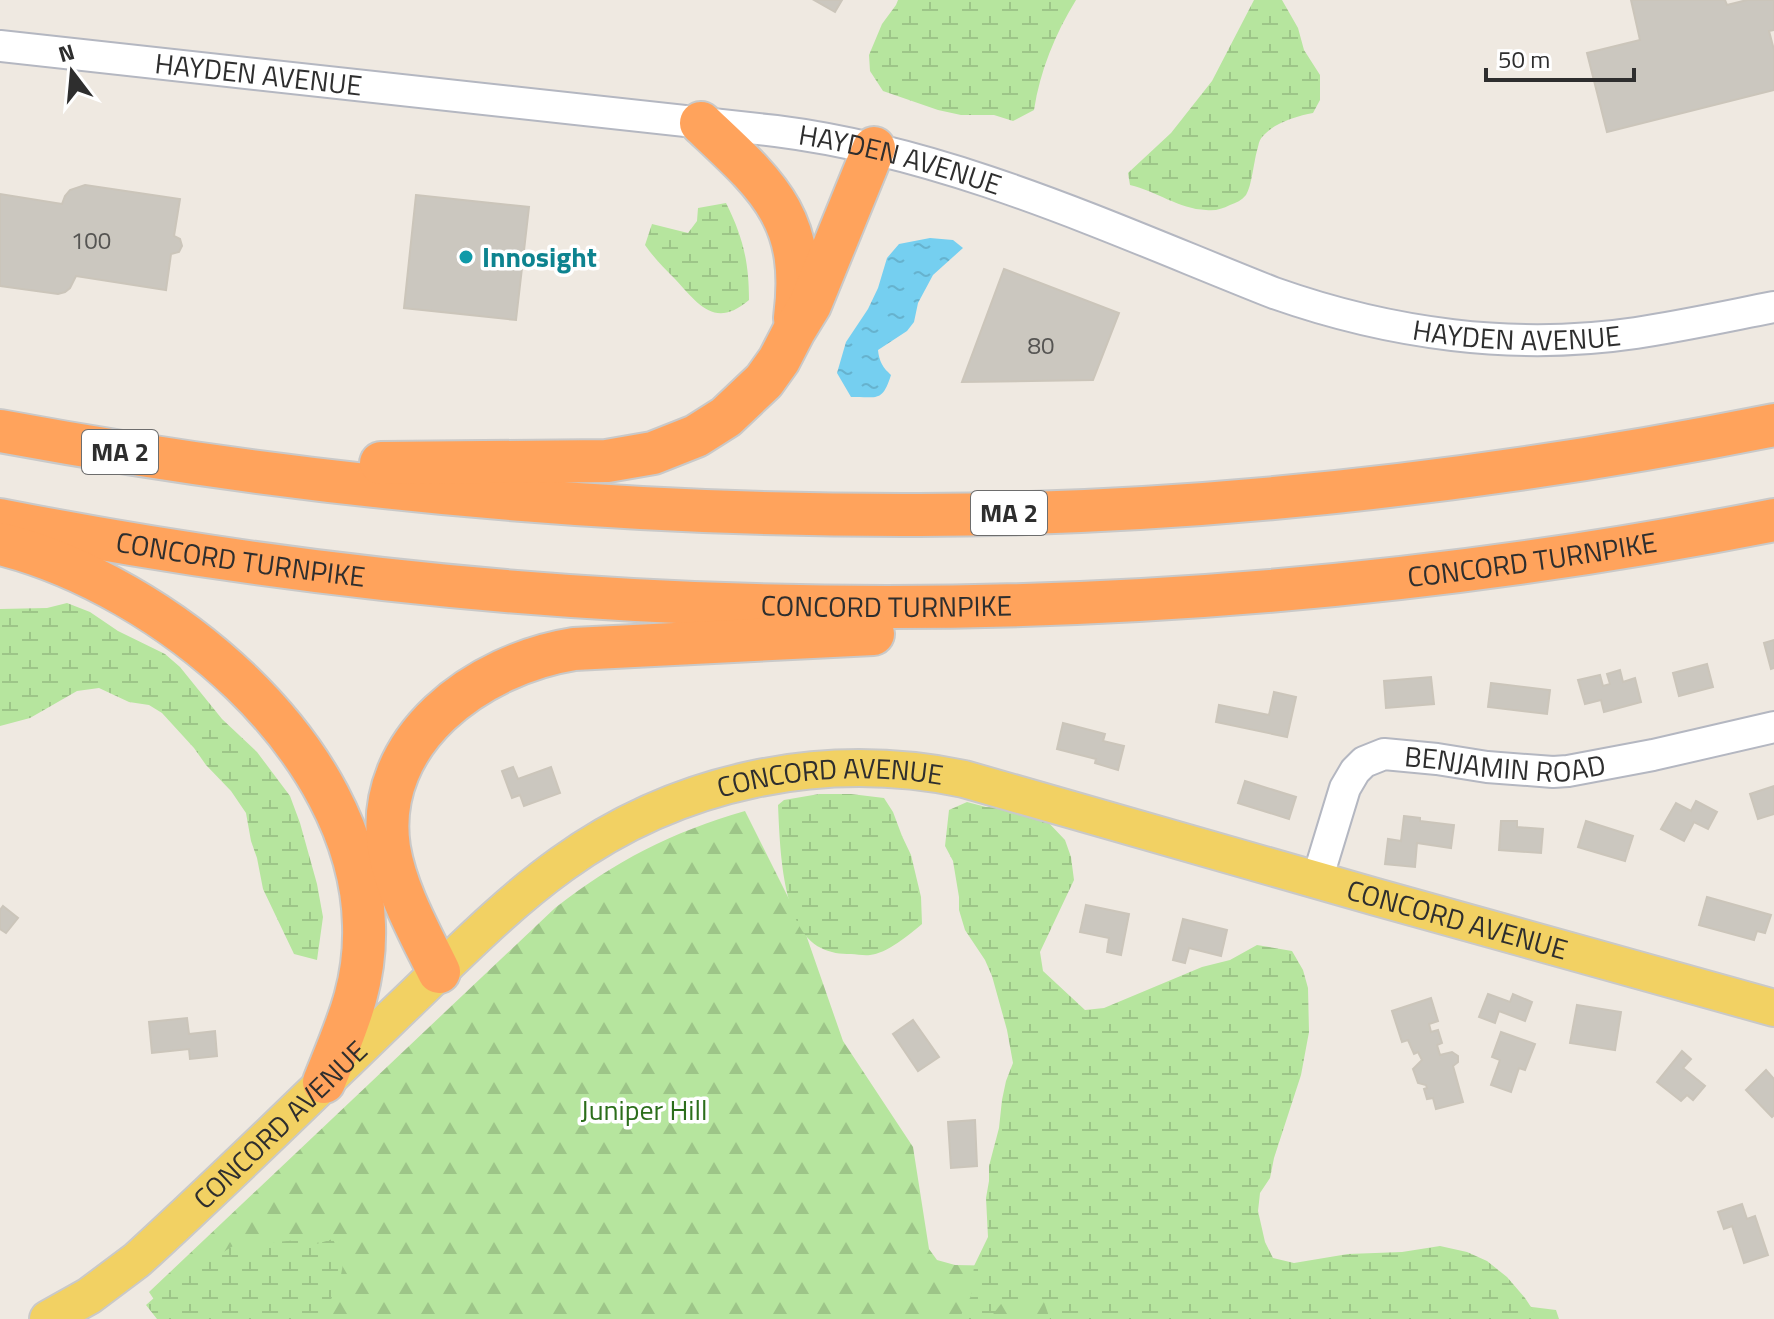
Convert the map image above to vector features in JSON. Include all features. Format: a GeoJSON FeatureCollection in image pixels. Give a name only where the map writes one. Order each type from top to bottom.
{"type":"FeatureCollection","features":[{"type":"Feature","properties":{"kind":"highway"},"geometry":{"type":"LineString","coordinates":[[701,123],[757,176],[786,219],[798,272],[794,331]]}},
{"type":"Feature","properties":{"kind":"highway"},"geometry":{"type":"LineString","coordinates":[[240,470],[348,462],[582,463],[653,453],[696,436],[734,410],[779,360],[810,305],[874,148]]}},
{"type":"Feature","properties":{"kind":"highway","name":"MA 2"},"geometry":{"type":"LineString","coordinates":[[0,431],[240,470],[439,493],[652,508],[922,515],[1064,512],[1280,498],[1578,461],[1774,425]]}},
{"type":"Feature","properties":{"kind":"highway","name":"CONCORD TURNPIKE"},"geometry":{"type":"LineString","coordinates":[[0,520],[230,560],[514,593],[674,603],[899,608],[1209,597],[1402,579],[1586,553],[1774,520]]}},
{"type":"Feature","properties":{"kind":"highway"},"geometry":{"type":"LineString","coordinates":[[0,544],[45,557],[90,576],[173,626],[255,697],[324,786],[349,840],[359,881],[364,924],[363,967],[358,992],[324,1082]]}},
{"type":"Feature","properties":{"kind":"highway"},"geometry":{"type":"LineString","coordinates":[[439,972],[393,867],[388,844],[389,808],[398,773],[416,741],[452,703],[484,679],[524,661],[574,649],[964,630],[1067,604]]}},
{"type":"Feature","properties":{"kind":"main road","name":"CONCORD AVENUE"},"geometry":{"type":"LineString","coordinates":[[48,1319],[89,1296],[137,1260],[439,972],[544,878],[573,856],[649,813],[707,791],[752,779],[831,768],[878,768],[964,779],[1774,1008]]}},
{"type":"Feature","properties":{"kind":"street","name":"HAYDEN AVENUE"},"geometry":{"type":"LineString","coordinates":[[0,46],[797,134],[874,148],[939,165],[1019,192],[1289,299],[1408,330],[1505,340],[1578,339],[1635,333],[1774,307]]}},
{"type":"Feature","properties":{"kind":"street","name":"BENJAMIN ROAD"},"geometry":{"type":"LineString","coordinates":[[1317,880],[1345,788],[1364,762],[1384,754],[1487,767],[1568,771],[1774,727]]}},
{"type":"Feature","properties":{"kind":"green space"},"geometry":{"type":"Polygon","coordinates":[[[898,0],[1076,0],[1049,53],[1034,110],[1013,121],[994,115],[961,115],[938,110],[883,91],[870,71],[869,55],[882,24],[898,0]]]}},
{"type":"Feature","properties":{"kind":"green space"},"geometry":{"type":"Polygon","coordinates":[[[1254,0],[1282,0],[1298,28],[1304,50],[1320,75],[1320,100],[1313,113],[1279,124],[1260,139],[1246,195],[1224,208],[1196,209],[1130,185],[1128,173],[1171,133],[1212,81],[1254,0]]]}},
{"type":"Feature","properties":{"kind":"green space"},"geometry":{"type":"Polygon","coordinates":[[[726,203],[744,250],[749,300],[726,313],[717,313],[700,305],[645,245],[652,224],[688,233],[697,221],[698,208],[726,203]]]}},
{"type":"Feature","properties":{"kind":"green space"},"geometry":{"type":"Polygon","coordinates":[[[67,603],[90,612],[118,631],[165,654],[180,667],[222,719],[257,752],[290,796],[317,884],[323,917],[317,960],[294,954],[263,889],[246,813],[231,791],[162,713],[149,705],[129,702],[99,688],[77,691],[30,718],[0,726],[0,609],[47,608],[67,603]]]}},
{"type":"Feature","properties":{"kind":"green space"},"geometry":{"type":"Polygon","coordinates":[[[819,794],[884,798],[911,855],[921,897],[922,924],[898,943],[876,954],[839,953],[821,948],[808,938],[790,904],[782,862],[778,805],[784,800],[819,794]]]}},
{"type":"Feature","properties":{"kind":"green space"},"geometry":{"type":"Polygon","coordinates":[[[967,802],[986,807],[1022,808],[1047,821],[1065,840],[1074,880],[1040,952],[1043,971],[1085,1010],[1104,1008],[1202,967],[1230,960],[1257,945],[1292,951],[1303,970],[1308,988],[1309,1032],[1301,1075],[1270,1178],[1260,1193],[1258,1211],[1265,1242],[1273,1258],[1294,1263],[1348,1254],[1402,1252],[1440,1246],[1467,1252],[1487,1261],[1507,1277],[1539,1319],[1050,1319],[1044,1302],[1034,1300],[1001,1304],[989,1319],[959,1319],[971,1296],[974,1266],[988,1237],[986,1198],[989,1166],[1006,1081],[1013,1063],[992,976],[965,930],[959,910],[953,861],[945,846],[949,810],[967,802]]]}},
{"type":"Feature","properties":{"kind":"green space","name":"Juniper Hill"},"geometry":{"type":"Polygon","coordinates":[[[745,811],[804,929],[843,1041],[913,1147],[929,1249],[937,1260],[955,1265],[1251,1271],[1556,1310],[1559,1319],[167,1319],[149,1292],[555,908],[600,876],[645,850],[693,828],[745,811]]]}},
{"type":"Feature","properties":{"kind":"green space"},"geometry":{"type":"Polygon","coordinates":[[[333,1239],[343,1264],[340,1280],[327,1308],[312,1319],[157,1319],[146,1305],[163,1290],[233,1246],[298,1240],[313,1245],[333,1239]]]}},
{"type":"Feature","properties":{"kind":"water"},"geometry":{"type":"Polygon","coordinates":[[[930,238],[953,240],[963,248],[933,275],[918,303],[914,322],[907,331],[878,350],[882,364],[891,375],[884,391],[872,397],[851,397],[837,373],[846,342],[868,309],[887,258],[899,244],[930,238]]]}},
{"type":"Feature","properties":{"kind":"building"},"geometry":{"type":"Polygon","coordinates":[[[814,0],[842,0],[835,12],[814,0]]]}},
{"type":"Feature","properties":{"kind":"building"},"geometry":{"type":"Polygon","coordinates":[[[1631,0],[1725,0],[1727,5],[1747,0],[1774,0],[1774,30],[1769,31],[1774,50],[1774,90],[1607,132],[1587,53],[1640,40],[1631,0]]]}},
{"type":"Feature","properties":{"kind":"building"},"geometry":{"type":"Polygon","coordinates":[[[85,185],[180,199],[174,236],[180,239],[182,246],[179,252],[171,254],[166,290],[76,276],[70,288],[58,294],[0,286],[0,194],[62,204],[70,190],[85,185]]]}},
{"type":"Feature","properties":{"kind":"building","name":"Innosight"},"geometry":{"type":"Polygon","coordinates":[[[416,195],[529,207],[516,320],[404,308],[416,195]]]}},
{"type":"Feature","properties":{"kind":"building"},"geometry":{"type":"Polygon","coordinates":[[[1004,269],[1119,313],[1093,380],[962,382],[1004,269]]]}},
{"type":"Feature","properties":{"kind":"building"},"geometry":{"type":"Polygon","coordinates":[[[1774,640],[1774,668],[1771,669],[1764,643],[1774,640]]]}},
{"type":"Feature","properties":{"kind":"building"},"geometry":{"type":"Polygon","coordinates":[[[1707,664],[1713,687],[1679,696],[1673,673],[1707,664]]]}},
{"type":"Feature","properties":{"kind":"building"},"geometry":{"type":"Polygon","coordinates":[[[1620,670],[1623,682],[1635,678],[1641,702],[1604,712],[1601,700],[1585,704],[1578,680],[1600,675],[1603,686],[1610,684],[1607,674],[1620,670]]]}},
{"type":"Feature","properties":{"kind":"building"},"geometry":{"type":"Polygon","coordinates":[[[1431,677],[1434,704],[1386,708],[1384,681],[1431,677]]]}},
{"type":"Feature","properties":{"kind":"building"},"geometry":{"type":"Polygon","coordinates":[[[1491,683],[1550,690],[1547,714],[1488,707],[1491,683]]]}},
{"type":"Feature","properties":{"kind":"building"},"geometry":{"type":"Polygon","coordinates":[[[1274,692],[1296,697],[1287,737],[1216,722],[1219,705],[1269,715],[1274,692]]]}},
{"type":"Feature","properties":{"kind":"building"},"geometry":{"type":"Polygon","coordinates":[[[1063,723],[1105,734],[1103,741],[1124,746],[1118,770],[1095,763],[1096,759],[1057,749],[1063,723]]]}},
{"type":"Feature","properties":{"kind":"building"},"geometry":{"type":"Polygon","coordinates":[[[513,767],[518,779],[551,767],[560,793],[524,806],[520,795],[512,798],[502,771],[513,767]]]}},
{"type":"Feature","properties":{"kind":"building"},"geometry":{"type":"Polygon","coordinates":[[[1245,781],[1296,797],[1289,819],[1238,803],[1245,781]]]}},
{"type":"Feature","properties":{"kind":"building"},"geometry":{"type":"Polygon","coordinates":[[[1774,786],[1774,814],[1758,819],[1750,794],[1774,786]]]}},
{"type":"Feature","properties":{"kind":"building"},"geometry":{"type":"Polygon","coordinates":[[[1696,801],[1717,812],[1708,829],[1694,822],[1684,841],[1661,829],[1676,803],[1691,811],[1696,801]]]}},
{"type":"Feature","properties":{"kind":"building"},"geometry":{"type":"Polygon","coordinates":[[[1404,816],[1454,825],[1451,848],[1417,843],[1415,867],[1385,864],[1388,839],[1401,841],[1404,816]]]}},
{"type":"Feature","properties":{"kind":"building"},"geometry":{"type":"Polygon","coordinates":[[[1501,821],[1517,821],[1517,827],[1543,829],[1541,853],[1499,850],[1501,821]]]}},
{"type":"Feature","properties":{"kind":"building"},"geometry":{"type":"Polygon","coordinates":[[[1586,821],[1633,836],[1625,861],[1578,847],[1586,821]]]}},
{"type":"Feature","properties":{"kind":"building"},"geometry":{"type":"Polygon","coordinates":[[[1707,897],[1771,915],[1765,933],[1757,931],[1754,940],[1699,925],[1707,897]]]}},
{"type":"Feature","properties":{"kind":"building"},"geometry":{"type":"Polygon","coordinates":[[[1086,905],[1129,914],[1121,955],[1107,952],[1109,938],[1080,932],[1086,905]]]}},
{"type":"Feature","properties":{"kind":"building"},"geometry":{"type":"Polygon","coordinates":[[[3,906],[18,918],[6,933],[0,929],[0,910],[3,906]]]}},
{"type":"Feature","properties":{"kind":"building"},"geometry":{"type":"Polygon","coordinates":[[[1183,919],[1227,930],[1221,956],[1189,948],[1185,963],[1173,960],[1183,919]]]}},
{"type":"Feature","properties":{"kind":"building"},"geometry":{"type":"Polygon","coordinates":[[[1488,994],[1510,1002],[1513,994],[1532,1002],[1525,1021],[1499,1011],[1495,1023],[1479,1017],[1488,994]]]}},
{"type":"Feature","properties":{"kind":"building"},"geometry":{"type":"Polygon","coordinates":[[[1431,998],[1438,1021],[1429,1024],[1431,1032],[1438,1030],[1442,1043],[1437,1045],[1440,1055],[1452,1052],[1458,1056],[1458,1062],[1453,1066],[1463,1102],[1436,1109],[1433,1098],[1427,1099],[1426,1085],[1418,1083],[1413,1069],[1422,1060],[1418,1052],[1414,1054],[1408,1040],[1402,1042],[1392,1011],[1431,998]]]}},
{"type":"Feature","properties":{"kind":"building"},"geometry":{"type":"Polygon","coordinates":[[[1577,1005],[1621,1012],[1615,1050],[1570,1043],[1577,1005]]]}},
{"type":"Feature","properties":{"kind":"building"},"geometry":{"type":"Polygon","coordinates":[[[187,1018],[189,1034],[215,1031],[217,1056],[190,1059],[189,1049],[152,1053],[149,1022],[187,1018]]]}},
{"type":"Feature","properties":{"kind":"building"},"geometry":{"type":"Polygon","coordinates":[[[913,1020],[939,1057],[918,1071],[893,1034],[913,1020]]]}},
{"type":"Feature","properties":{"kind":"building"},"geometry":{"type":"Polygon","coordinates":[[[1501,1032],[1535,1044],[1525,1070],[1519,1068],[1511,1092],[1491,1085],[1500,1060],[1492,1057],[1501,1032]]]}},
{"type":"Feature","properties":{"kind":"building"},"geometry":{"type":"Polygon","coordinates":[[[1682,1051],[1691,1059],[1683,1068],[1705,1086],[1693,1100],[1687,1095],[1681,1101],[1657,1082],[1682,1051]]]}},
{"type":"Feature","properties":{"kind":"building"},"geometry":{"type":"Polygon","coordinates":[[[1766,1070],[1774,1079],[1772,1117],[1746,1090],[1766,1070]]]}},
{"type":"Feature","properties":{"kind":"building"},"geometry":{"type":"Polygon","coordinates":[[[975,1120],[977,1166],[951,1168],[948,1122],[975,1120]]]}},
{"type":"Feature","properties":{"kind":"building"},"geometry":{"type":"Polygon","coordinates":[[[1742,1204],[1747,1219],[1755,1216],[1768,1255],[1744,1263],[1732,1226],[1724,1229],[1718,1212],[1742,1204]]]}},
{"type":"Feature","properties":{"kind":"place","name":"Innosight"},"geometry":{"type":"Point","coordinates":[466,257]}}]}
